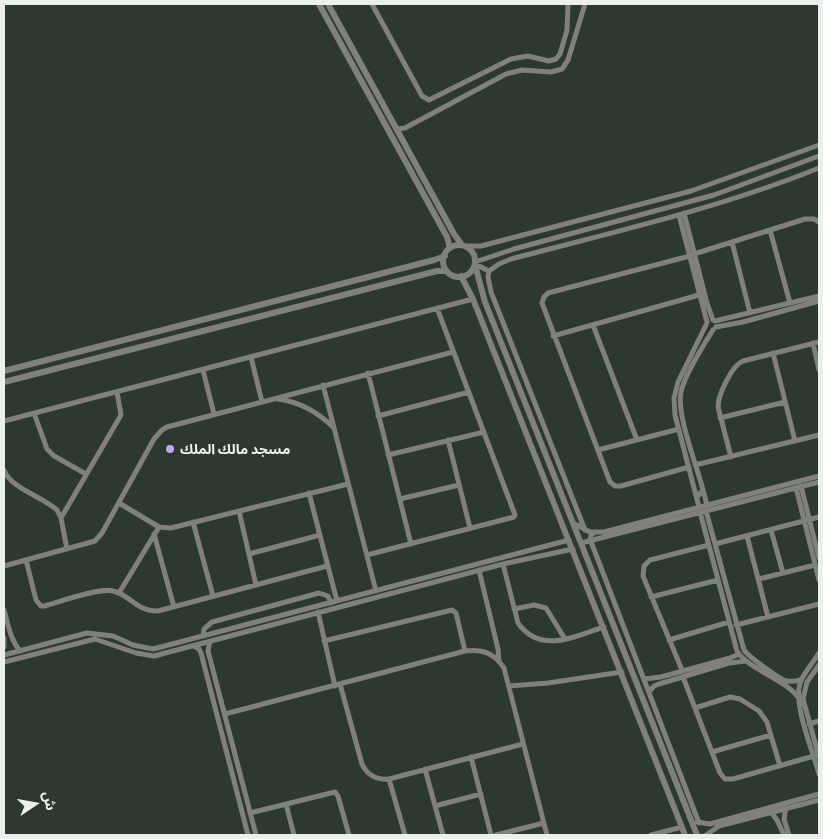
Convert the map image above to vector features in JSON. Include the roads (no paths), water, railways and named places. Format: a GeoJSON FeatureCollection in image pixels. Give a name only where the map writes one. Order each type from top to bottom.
{"type":"FeatureCollection","features":[{"type":"Feature","properties":{"kind":"street"},"geometry":{"type":"LineString","coordinates":[[319,4],[438,220],[450,248]]}},
{"type":"Feature","properties":{"kind":"street"},"geometry":{"type":"LineString","coordinates":[[328,4],[457,238],[473,253],[485,302],[696,835]]}},
{"type":"Feature","properties":{"kind":"street"},"geometry":{"type":"LineString","coordinates":[[372,4],[422,96],[429,100],[511,59],[528,56],[549,61],[556,59],[560,54],[567,30],[568,4]]}},
{"type":"Feature","properties":{"kind":"street"},"geometry":{"type":"LineString","coordinates":[[397,129],[405,128],[506,74],[522,70],[552,72],[562,69],[568,60],[585,4]]}},
{"type":"Feature","properties":{"kind":"street"},"geometry":{"type":"LineString","coordinates":[[353,66],[360,62]]}},
{"type":"Feature","properties":{"kind":"street"},"geometry":{"type":"LineString","coordinates":[[446,271],[444,264],[445,256],[450,248],[456,245],[481,246],[691,191],[819,145]]}},
{"type":"Feature","properties":{"kind":"street"},"geometry":{"type":"LineString","coordinates":[[4,382],[436,271],[446,271],[460,276],[469,273],[475,264],[514,249],[714,195],[819,156]]}},
{"type":"Feature","properties":{"kind":"street"},"geometry":{"type":"LineString","coordinates":[[585,530],[490,292],[489,271],[511,259],[682,214],[756,191],[819,168]]}},
{"type":"Feature","properties":{"kind":"street"},"geometry":{"type":"LineString","coordinates":[[682,214],[700,295],[712,324]]}},
{"type":"Feature","properties":{"kind":"street"},"geometry":{"type":"LineString","coordinates":[[438,220],[444,215]]}},
{"type":"Feature","properties":{"kind":"street"},"geometry":{"type":"LineString","coordinates":[[819,222],[809,218],[692,255],[548,293],[544,297],[542,306],[610,482],[619,486],[819,435]]}},
{"type":"Feature","properties":{"kind":"street"},"geometry":{"type":"LineString","coordinates":[[770,230],[790,303]]}},
{"type":"Feature","properties":{"kind":"street"},"geometry":{"type":"LineString","coordinates":[[510,237],[514,249]]}},
{"type":"Feature","properties":{"kind":"street"},"geometry":{"type":"LineString","coordinates":[[732,242],[750,313]]}},
{"type":"Feature","properties":{"kind":"street"},"geometry":{"type":"LineString","coordinates":[[692,255],[712,324],[684,384],[680,398],[697,497],[703,509]]}},
{"type":"Feature","properties":{"kind":"street"},"geometry":{"type":"LineString","coordinates":[[4,371],[445,256]]}},
{"type":"Feature","properties":{"kind":"street"},"geometry":{"type":"LineString","coordinates":[[475,264],[489,271]]}},
{"type":"Feature","properties":{"kind":"street"},"geometry":{"type":"LineString","coordinates":[[460,276],[473,299],[573,548],[684,835]]}},
{"type":"Feature","properties":{"kind":"street"},"geometry":{"type":"LineString","coordinates":[[553,336],[700,295]]}},
{"type":"Feature","properties":{"kind":"street"},"geometry":{"type":"LineString","coordinates":[[802,679],[792,682],[784,680],[748,655],[742,647],[712,545],[703,509],[702,490],[679,429],[674,409],[674,392],[712,324],[819,296]]}},
{"type":"Feature","properties":{"kind":"street"},"geometry":{"type":"LineString","coordinates":[[4,421],[473,299]]}},
{"type":"Feature","properties":{"kind":"street"},"geometry":{"type":"LineString","coordinates":[[712,324],[743,322],[819,302]]}},
{"type":"Feature","properties":{"kind":"street"},"geometry":{"type":"LineString","coordinates":[[367,555],[514,517],[516,514],[437,308]]}},
{"type":"Feature","properties":{"kind":"street"},"geometry":{"type":"LineString","coordinates":[[593,325],[637,440]]}},
{"type":"Feature","properties":{"kind":"street"},"geometry":{"type":"LineString","coordinates":[[732,456],[718,407],[719,400],[734,366],[743,361],[819,342]]}},
{"type":"Feature","properties":{"kind":"street"},"geometry":{"type":"LineString","coordinates":[[813,344],[819,370]]}},
{"type":"Feature","properties":{"kind":"street"},"geometry":{"type":"LineString","coordinates":[[4,566],[95,541],[102,533],[154,439],[167,427],[453,352]]}},
{"type":"Feature","properties":{"kind":"street"},"geometry":{"type":"LineString","coordinates":[[773,353],[795,441]]}},
{"type":"Feature","properties":{"kind":"street"},"geometry":{"type":"LineString","coordinates":[[66,355],[69,366]]}},
{"type":"Feature","properties":{"kind":"street"},"geometry":{"type":"LineString","coordinates":[[251,357],[262,402]]}},
{"type":"Feature","properties":{"kind":"street"},"geometry":{"type":"LineString","coordinates":[[203,370],[214,414]]}},
{"type":"Feature","properties":{"kind":"street"},"geometry":{"type":"LineString","coordinates":[[368,373],[411,544]]}},
{"type":"Feature","properties":{"kind":"street"},"geometry":{"type":"LineString","coordinates":[[323,385],[376,590]]}},
{"type":"Feature","properties":{"kind":"street"},"geometry":{"type":"LineString","coordinates":[[61,518],[121,415],[117,392]]}},
{"type":"Feature","properties":{"kind":"street"},"geometry":{"type":"LineString","coordinates":[[378,416],[469,392]]}},
{"type":"Feature","properties":{"kind":"street"},"geometry":{"type":"LineString","coordinates":[[275,398],[307,408],[334,428]]}},
{"type":"Feature","properties":{"kind":"street"},"geometry":{"type":"LineString","coordinates":[[720,418],[785,402]]}},
{"type":"Feature","properties":{"kind":"street"},"geometry":{"type":"LineString","coordinates":[[34,413],[47,449],[54,456],[86,474]]}},
{"type":"Feature","properties":{"kind":"street"},"geometry":{"type":"LineString","coordinates":[[598,450],[679,429]]}},
{"type":"Feature","properties":{"kind":"street"},"geometry":{"type":"LineString","coordinates":[[388,455],[484,432]]}},
{"type":"Feature","properties":{"kind":"street"},"geometry":{"type":"LineString","coordinates":[[448,440],[470,528]]}},
{"type":"Feature","properties":{"kind":"street"},"geometry":{"type":"LineString","coordinates":[[4,472],[13,482],[54,507],[60,514],[66,549]]}},
{"type":"Feature","properties":{"kind":"street"},"geometry":{"type":"LineString","coordinates":[[754,496],[819,476]]}},
{"type":"Feature","properties":{"kind":"street"},"geometry":{"type":"LineString","coordinates":[[573,523],[594,533],[604,532],[819,482]]}},
{"type":"Feature","properties":{"kind":"street"},"geometry":{"type":"LineString","coordinates":[[119,503],[159,527],[171,528],[348,484]]}},
{"type":"Feature","properties":{"kind":"street"},"geometry":{"type":"LineString","coordinates":[[400,499],[459,485]]}},
{"type":"Feature","properties":{"kind":"street"},"geometry":{"type":"LineString","coordinates":[[798,487],[819,558]]}},
{"type":"Feature","properties":{"kind":"street"},"geometry":{"type":"LineString","coordinates":[[697,497],[702,490]]}},
{"type":"Feature","properties":{"kind":"street"},"geometry":{"type":"LineString","coordinates":[[309,493],[334,602]]}},
{"type":"Feature","properties":{"kind":"street"},"geometry":{"type":"LineString","coordinates":[[239,511],[256,585]]}},
{"type":"Feature","properties":{"kind":"street"},"geometry":{"type":"LineString","coordinates":[[682,670],[651,597],[643,572],[644,566],[648,562],[819,517]]}},
{"type":"Feature","properties":{"kind":"street"},"geometry":{"type":"LineString","coordinates":[[581,543],[663,519]]}},
{"type":"Feature","properties":{"kind":"street"},"geometry":{"type":"LineString","coordinates":[[807,520],[819,580]]}},
{"type":"Feature","properties":{"kind":"street"},"geometry":{"type":"LineString","coordinates":[[193,522],[213,596]]}},
{"type":"Feature","properties":{"kind":"street"},"geometry":{"type":"LineString","coordinates":[[118,593],[159,527]]}},
{"type":"Feature","properties":{"kind":"street"},"geometry":{"type":"LineString","coordinates":[[771,530],[783,573]]}},
{"type":"Feature","properties":{"kind":"street"},"geometry":{"type":"LineString","coordinates":[[594,533],[590,535],[590,541],[699,822]]}},
{"type":"Feature","properties":{"kind":"street"},"geometry":{"type":"LineString","coordinates":[[154,534],[174,607]]}},
{"type":"Feature","properties":{"kind":"street"},"geometry":{"type":"LineString","coordinates":[[249,554],[320,536]]}},
{"type":"Feature","properties":{"kind":"street"},"geometry":{"type":"LineString","coordinates":[[747,536],[768,617]]}},
{"type":"Feature","properties":{"kind":"street"},"geometry":{"type":"LineString","coordinates":[[4,662],[88,633],[113,636],[133,645],[153,649],[300,614],[318,612],[503,564],[547,550],[569,540]]}},
{"type":"Feature","properties":{"kind":"street"},"geometry":{"type":"LineString","coordinates":[[712,545],[718,580],[739,654],[746,661],[788,687],[798,697]]}},
{"type":"Feature","properties":{"kind":"street"},"geometry":{"type":"LineString","coordinates":[[4,655],[95,639],[136,653],[154,656],[194,646],[376,590],[547,550],[573,548]]}},
{"type":"Feature","properties":{"kind":"street"},"geometry":{"type":"LineString","coordinates":[[26,560],[36,600],[41,606],[106,590],[118,593],[143,609],[150,611],[174,607],[327,566]]}},
{"type":"Feature","properties":{"kind":"street"},"geometry":{"type":"LineString","coordinates":[[503,564],[518,623],[531,637],[540,641],[550,642],[604,627]]}},
{"type":"Feature","properties":{"kind":"street"},"geometry":{"type":"LineString","coordinates":[[759,579],[815,565]]}},
{"type":"Feature","properties":{"kind":"street"},"geometry":{"type":"LineString","coordinates":[[479,570],[499,661]]}},
{"type":"Feature","properties":{"kind":"street"},"geometry":{"type":"LineString","coordinates":[[651,597],[718,580]]}},
{"type":"Feature","properties":{"kind":"street"},"geometry":{"type":"LineString","coordinates":[[202,636],[204,629],[212,622],[319,593],[328,596],[334,602]]}},
{"type":"Feature","properties":{"kind":"street"},"geometry":{"type":"LineString","coordinates":[[736,625],[819,604]]}},
{"type":"Feature","properties":{"kind":"street"},"geometry":{"type":"LineString","coordinates":[[514,609],[534,605],[546,608],[565,639]]}},
{"type":"Feature","properties":{"kind":"street"},"geometry":{"type":"LineString","coordinates":[[4,610],[10,635],[20,651]]}},
{"type":"Feature","properties":{"kind":"street"},"geometry":{"type":"LineString","coordinates":[[324,641],[452,610],[456,613],[465,651]]}},
{"type":"Feature","properties":{"kind":"street"},"geometry":{"type":"LineString","coordinates":[[318,612],[324,641],[363,767],[373,776],[379,779],[389,779],[523,744]]}},
{"type":"Feature","properties":{"kind":"street"},"geometry":{"type":"LineString","coordinates":[[669,640],[729,622]]}},
{"type":"Feature","properties":{"kind":"street"},"geometry":{"type":"LineString","coordinates":[[4,638],[4,647]]}},
{"type":"Feature","properties":{"kind":"street"},"geometry":{"type":"LineString","coordinates":[[210,641],[208,651],[256,835]]}},
{"type":"Feature","properties":{"kind":"street"},"geometry":{"type":"LineString","coordinates":[[194,646],[199,649],[248,835]]}},
{"type":"Feature","properties":{"kind":"street"},"geometry":{"type":"LineString","coordinates":[[225,714],[465,651],[484,651],[492,655],[504,668],[547,835]]}},
{"type":"Feature","properties":{"kind":"street"},"geometry":{"type":"LineString","coordinates":[[817,757],[800,710],[798,697],[802,679],[819,653]]}},
{"type":"Feature","properties":{"kind":"street"},"geometry":{"type":"LineString","coordinates":[[649,692],[656,685],[683,677],[739,654]]}},
{"type":"Feature","properties":{"kind":"street"},"geometry":{"type":"LineString","coordinates":[[644,678],[654,678],[682,670],[746,661]]}},
{"type":"Feature","properties":{"kind":"street"},"geometry":{"type":"LineString","coordinates":[[509,686],[548,683],[621,669],[628,663]]}},
{"type":"Feature","properties":{"kind":"street"},"geometry":{"type":"LineString","coordinates":[[819,665],[808,682],[804,694],[804,705],[817,757],[819,774]]}},
{"type":"Feature","properties":{"kind":"street"},"geometry":{"type":"LineString","coordinates":[[683,677],[721,775],[727,780],[817,757]]}},
{"type":"Feature","properties":{"kind":"street"},"geometry":{"type":"LineString","coordinates":[[654,678],[656,685]]}},
{"type":"Feature","properties":{"kind":"street"},"geometry":{"type":"LineString","coordinates":[[695,708],[724,698],[736,698],[764,716],[772,735],[780,766]]}},
{"type":"Feature","properties":{"kind":"street"},"geometry":{"type":"LineString","coordinates":[[809,724],[819,721]]}},
{"type":"Feature","properties":{"kind":"street"},"geometry":{"type":"LineString","coordinates":[[712,752],[772,735]]}},
{"type":"Feature","properties":{"kind":"street"},"geometry":{"type":"LineString","coordinates":[[471,758],[491,835]]}},
{"type":"Feature","properties":{"kind":"street"},"geometry":{"type":"LineString","coordinates":[[425,770],[442,835]]}},
{"type":"Feature","properties":{"kind":"street"},"geometry":{"type":"LineString","coordinates":[[389,779],[405,835]]}},
{"type":"Feature","properties":{"kind":"street"},"geometry":{"type":"LineString","coordinates":[[250,813],[335,792],[338,796],[349,835]]}},
{"type":"Feature","properties":{"kind":"street"},"geometry":{"type":"LineString","coordinates":[[435,806],[481,794]]}},
{"type":"Feature","properties":{"kind":"street"},"geometry":{"type":"LineString","coordinates":[[689,818],[707,824],[819,794]]}},
{"type":"Feature","properties":{"kind":"street"},"geometry":{"type":"LineString","coordinates":[[708,835],[718,826],[819,800]]}},
{"type":"Feature","properties":{"kind":"street"},"geometry":{"type":"LineString","coordinates":[[286,804],[294,835]]}},
{"type":"Feature","properties":{"kind":"street"},"geometry":{"type":"LineString","coordinates":[[784,835],[783,826],[786,808]]}},
{"type":"Feature","properties":{"kind":"street"},"geometry":{"type":"LineString","coordinates":[[771,812],[789,835]]}},
{"type":"Feature","properties":{"kind":"street"},"geometry":{"type":"LineString","coordinates":[[496,835],[544,823]]}},
{"type":"Feature","properties":{"kind":"street"},"geometry":{"type":"LineString","coordinates":[[707,824],[708,835]]}},
{"type":"Feature","properties":{"kind":"street"},"geometry":{"type":"LineString","coordinates":[[651,835],[682,827]]}},
{"type":"Feature","properties":{"kind":"place","name":"مسجد مالك الملك"},"geometry":{"type":"Point","coordinates":[170,449]}}]}
